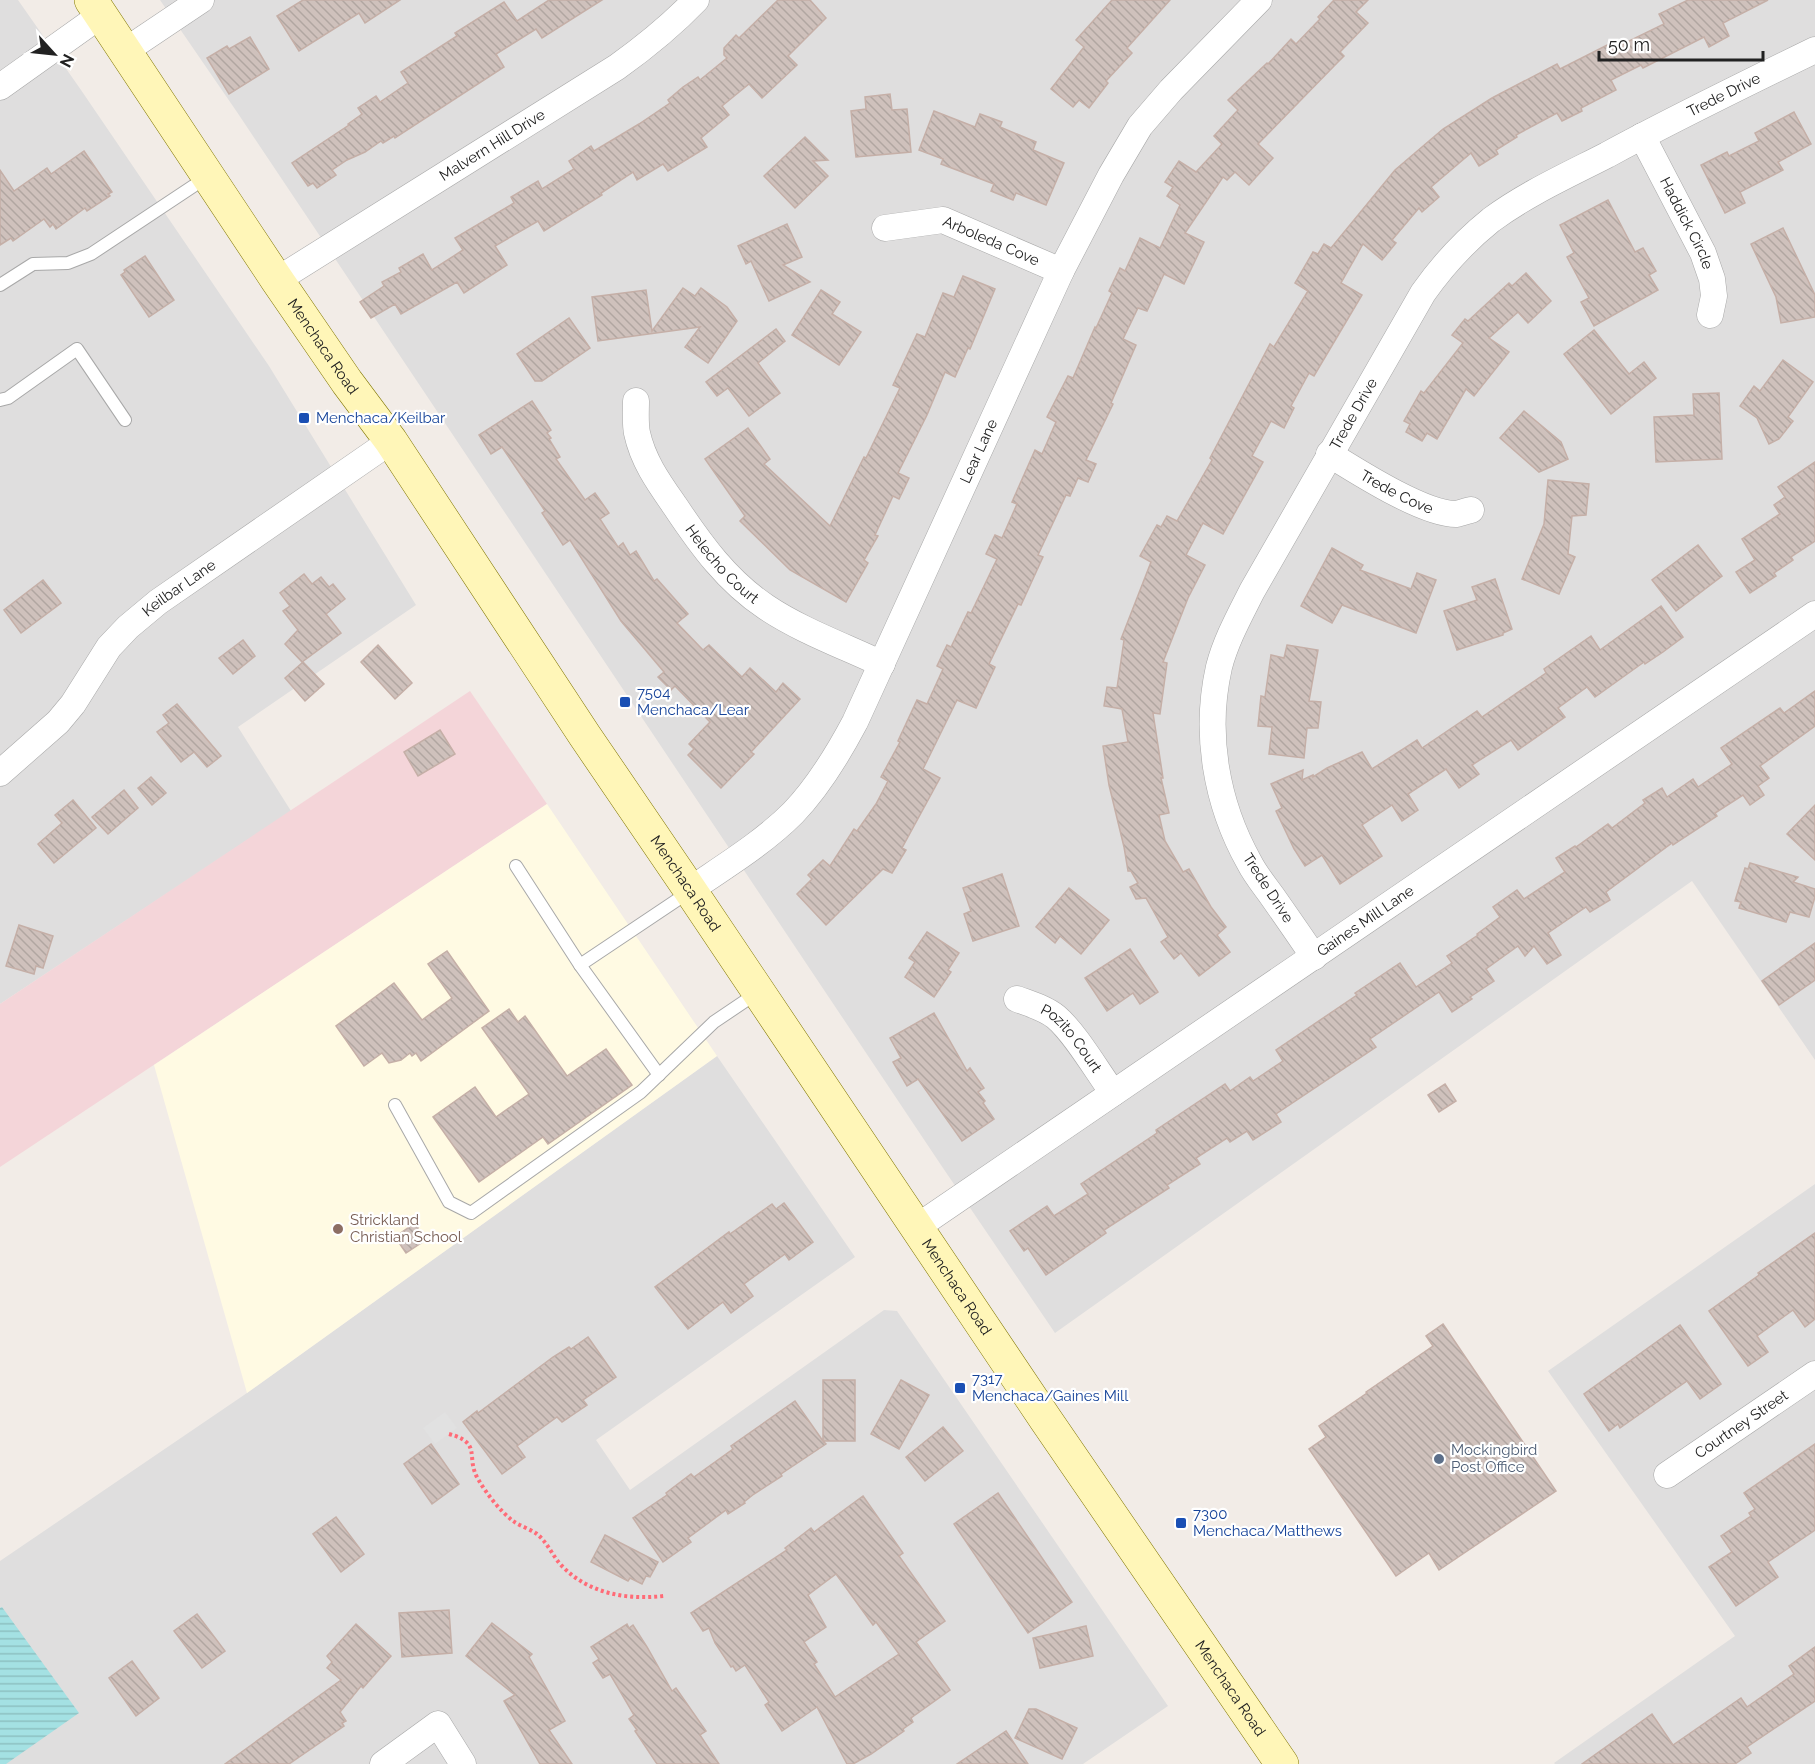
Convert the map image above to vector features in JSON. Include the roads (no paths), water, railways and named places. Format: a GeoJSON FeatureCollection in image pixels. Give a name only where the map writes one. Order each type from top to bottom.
{"type":"FeatureCollection","features":[{"type":"Feature","properties":{"kind":"main road","name":"Menchaca Road"},"geometry":{"type":"LineString","coordinates":[[96,8],[347,382],[390,441],[578,727],[1138,1556],[1282,1764]]}},
{"type":"Feature","properties":{"kind":"street"},"geometry":{"type":"LineString","coordinates":[[125,51],[201,0]]}},
{"type":"Feature","properties":{"kind":"street","name":"Malvern Hill Drive"},"geometry":{"type":"LineString","coordinates":[[278,280],[617,68],[696,0]]}},
{"type":"Feature","properties":{"kind":"street","name":"Lear Lane"},"geometry":{"type":"LineString","coordinates":[[690,890],[768,835],[792,813],[812,792],[840,749],[882,664],[1061,271],[1110,175],[1140,126],[1171,90],[1258,0]]}},
{"type":"Feature","properties":{"kind":"street"},"geometry":{"type":"LineString","coordinates":[[0,87],[96,8]]}},
{"type":"Feature","properties":{"kind":"street","name":"Trede Drive"},"geometry":{"type":"LineString","coordinates":[[1314,957],[1250,864],[1231,827],[1215,767],[1213,704],[1220,666],[1232,631],[1329,454],[1423,293],[1439,270],[1466,242],[1492,220],[1521,201],[1642,136],[1815,50]]}},
{"type":"Feature","properties":{"kind":"street","name":"Haddick Circle"},"geometry":{"type":"LineString","coordinates":[[1642,136],[1703,253],[1712,279],[1714,296],[1710,315]]}},
{"type":"Feature","properties":{"kind":"street","name":"Arboleda Cove"},"geometry":{"type":"LineString","coordinates":[[885,228],[943,220],[1061,271]]}},
{"type":"Feature","properties":{"kind":"street","name":"Helecho Court"},"geometry":{"type":"LineString","coordinates":[[636,401],[637,432],[645,457],[710,557],[745,592],[767,608],[882,664]]}},
{"type":"Feature","properties":{"kind":"street","name":"Keilbar Lane"},"geometry":{"type":"LineString","coordinates":[[0,773],[58,722],[73,704],[109,646],[128,627],[158,602],[390,441]]}},
{"type":"Feature","properties":{"kind":"street","name":"Trede Cove"},"geometry":{"type":"LineString","coordinates":[[1329,454],[1423,507],[1458,514],[1471,510]]}},
{"type":"Feature","properties":{"kind":"street","name":"Gaines Mill Lane"},"geometry":{"type":"LineString","coordinates":[[917,1227],[1815,615]]}},
{"type":"Feature","properties":{"kind":"street","name":"Pozito Court"},"geometry":{"type":"LineString","coordinates":[[1017,999],[1054,1016],[1066,1027],[1113,1093]]}},
{"type":"Feature","properties":{"kind":"street","name":"Courtney Street"},"geometry":{"type":"LineString","coordinates":[[1667,1475],[1815,1374]]}},
{"type":"Feature","properties":{"kind":"street"},"geometry":{"type":"LineString","coordinates":[[383,1764],[438,1724],[463,1764]]}},
{"type":"Feature","properties":{"kind":"lane"},"geometry":{"type":"LineString","coordinates":[[0,285],[33,264],[68,263],[91,254],[208,176]]}},
{"type":"Feature","properties":{"kind":"lane"},"geometry":{"type":"LineString","coordinates":[[0,400],[9,398],[77,349],[125,420]]}},
{"type":"Feature","properties":{"kind":"lane"},"geometry":{"type":"LineString","coordinates":[[516,866],[580,965],[659,1075]]}},
{"type":"Feature","properties":{"kind":"lane"},"geometry":{"type":"LineString","coordinates":[[580,965],[690,890]]}},
{"type":"Feature","properties":{"kind":"lane"},"geometry":{"type":"LineString","coordinates":[[395,1105],[449,1202],[471,1213],[640,1092],[714,1022],[758,992]]}},
{"type":"Feature","properties":{"kind":"water"},"geometry":{"type":"Polygon","coordinates":[[[2,1607],[79,1713],[6,1764],[0,1764],[0,1608],[2,1607]]]}},
{"type":"Feature","properties":{"kind":"place","name":"Menchaca/Keilbar"},"geometry":{"type":"Point","coordinates":[304,418]}},
{"type":"Feature","properties":{"kind":"place","name":"7504 Menchaca/Lear"},"geometry":{"type":"Point","coordinates":[625,702]}},
{"type":"Feature","properties":{"kind":"place","name":"Strickland Christian School"},"geometry":{"type":"Point","coordinates":[338,1229]}},
{"type":"Feature","properties":{"kind":"place","name":"7317 Menchaca/Gaines Mill"},"geometry":{"type":"Point","coordinates":[960,1388]}},
{"type":"Feature","properties":{"kind":"place","name":"Mockingbird Post Office"},"geometry":{"type":"Point","coordinates":[1439,1459]}},
{"type":"Feature","properties":{"kind":"place","name":"7300 Menchaca/Matthews"},"geometry":{"type":"Point","coordinates":[1181,1523]}}]}
